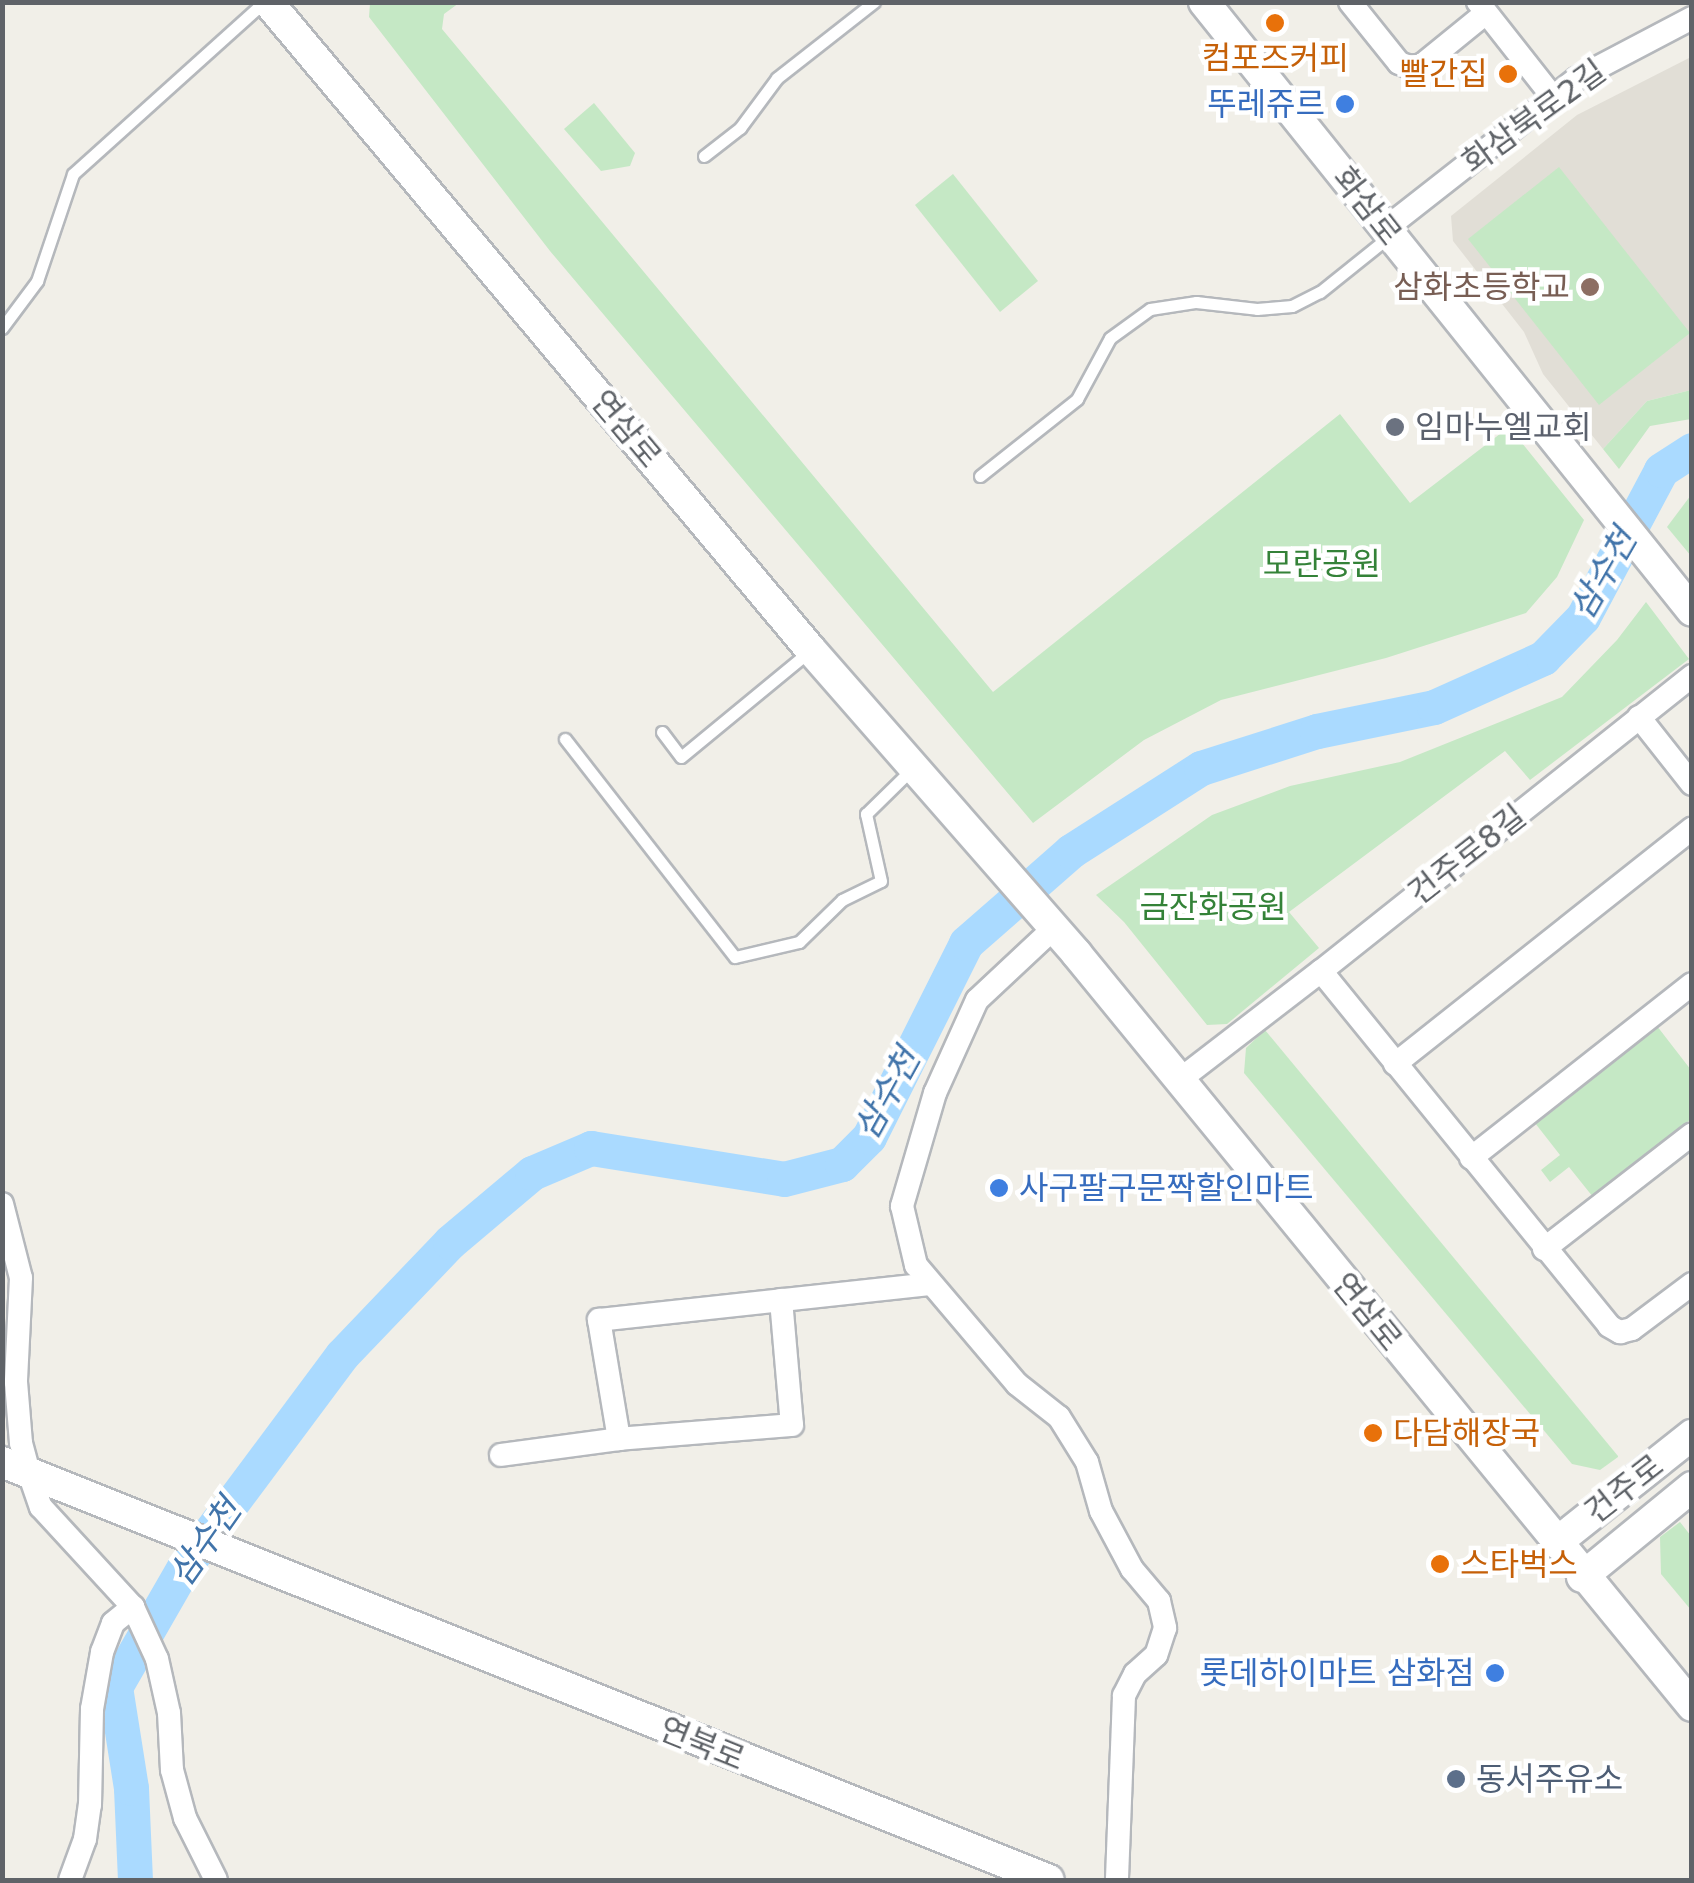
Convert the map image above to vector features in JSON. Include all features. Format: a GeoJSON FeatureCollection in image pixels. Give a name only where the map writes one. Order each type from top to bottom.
{"type":"FeatureCollection","features":[{"type":"Feature","properties":{"kind":"main road","name":"연삼로"},"geometry":{"type":"LineString","coordinates":[[266,2],[811,650],[1050,922],[1582,1577],[1692,1706]]}},
{"type":"Feature","properties":{"kind":"main road","name":"화삼로"},"geometry":{"type":"LineString","coordinates":[[1204,2],[1692,610]]}},
{"type":"Feature","properties":{"kind":"main road","name":"건주로"},"geometry":{"type":"LineString","coordinates":[[1556,1543],[1692,1435]]}},
{"type":"Feature","properties":{"kind":"main road","name":"연북로"},"geometry":{"type":"LineString","coordinates":[[16,1468],[1050,1880]]}},
{"type":"Feature","properties":{"kind":"main road","name":"건주로"},"geometry":{"type":"LineString","coordinates":[[1582,1577],[1692,1487]]}},
{"type":"Feature","properties":{"kind":"street"},"geometry":{"type":"LineString","coordinates":[[1350,2],[1398,63],[1410,67],[1422,65],[1482,8],[1552,96]]}},
{"type":"Feature","properties":{"kind":"street","name":"화삼북로2길"},"geometry":{"type":"LineString","coordinates":[[1388,233],[1552,96],[1692,18]]}},
{"type":"Feature","properties":{"kind":"street","name":"건주로8길"},"geometry":{"type":"LineString","coordinates":[[1178,1081],[1322,972],[1692,676]]}},
{"type":"Feature","properties":{"kind":"street"},"geometry":{"type":"LineString","coordinates":[[1639,717],[1692,784]]}},
{"type":"Feature","properties":{"kind":"street"},"geometry":{"type":"LineString","coordinates":[[1394,1064],[1692,830]]}},
{"type":"Feature","properties":{"kind":"street"},"geometry":{"type":"LineString","coordinates":[[1050,922],[977,1000],[935,1093],[902,1206],[916,1265],[1017,1384],[1058,1417],[1087,1462],[1102,1510],[1132,1569],[1159,1602],[1166,1628],[1156,1655],[1134,1674],[1124,1696],[1118,1880]]}},
{"type":"Feature","properties":{"kind":"street"},"geometry":{"type":"LineString","coordinates":[[1322,972],[1598,1316],[1620,1332],[1645,1321],[1692,1284]]}},
{"type":"Feature","properties":{"kind":"street"},"geometry":{"type":"LineString","coordinates":[[1471,1158],[1692,984]]}},
{"type":"Feature","properties":{"kind":"street"},"geometry":{"type":"LineString","coordinates":[[1544,1249],[1692,1134]]}},
{"type":"Feature","properties":{"kind":"street"},"geometry":{"type":"LineString","coordinates":[[2,1204],[21,1278],[16,1382],[21,1443],[16,1468],[41,1508],[133,1607],[157,1659],[169,1712],[176,1786],[185,1818],[216,1880]]}},
{"type":"Feature","properties":{"kind":"street"},"geometry":{"type":"LineString","coordinates":[[619,1439],[599,1320],[930,1284]]}},
{"type":"Feature","properties":{"kind":"street"},"geometry":{"type":"LineString","coordinates":[[501,1455],[619,1439],[792,1425],[781,1300]]}},
{"type":"Feature","properties":{"kind":"street"},"geometry":{"type":"LineString","coordinates":[[70,1880],[88,1822],[92,1709],[102,1652],[113,1623],[133,1607]]}},
{"type":"Feature","properties":{"kind":"lane"},"geometry":{"type":"LineString","coordinates":[[2,328],[37,281],[73,174],[266,2]]}},
{"type":"Feature","properties":{"kind":"lane"},"geometry":{"type":"LineString","coordinates":[[704,156],[740,128],[778,78],[874,2]]}},
{"type":"Feature","properties":{"kind":"lane"},"geometry":{"type":"LineString","coordinates":[[980,476],[1077,398],[1110,338],[1150,309],[1196,302],[1257,310],[1292,306],[1320,292],[1388,233]]}},
{"type":"Feature","properties":{"kind":"lane"},"geometry":{"type":"LineString","coordinates":[[662,732],[681,756],[811,650]]}},
{"type":"Feature","properties":{"kind":"lane"},"geometry":{"type":"LineString","coordinates":[[564,739],[735,957],[799,942],[842,900],[881,880],[866,814],[914,767]]}},
{"type":"Feature","properties":{"kind":"shaded area","name":"삼화초등학교"},"geometry":{"type":"Polygon","coordinates":[[[1691,57],[1691,390],[1647,401],[1603,449],[1543,374],[1524,332],[1453,241],[1451,216],[1577,115],[1691,57]]]}},
{"type":"Feature","properties":{"kind":"green space","name":"모란공원"},"geometry":{"type":"Polygon","coordinates":[[[370,3],[459,3],[444,14],[442,29],[993,692],[1340,414],[1410,503],[1509,427],[1584,520],[1557,577],[1526,613],[1386,658],[1221,700],[1144,740],[1033,823],[550,251],[369,17],[370,3]]]}},
{"type":"Feature","properties":{"kind":"green space"},"geometry":{"type":"Polygon","coordinates":[[[594,103],[635,153],[630,166],[601,171],[564,129],[594,103]]]}},
{"type":"Feature","properties":{"kind":"green space"},"geometry":{"type":"Polygon","coordinates":[[[1559,167],[1690,333],[1599,405],[1468,239],[1559,167]]]}},
{"type":"Feature","properties":{"kind":"green space"},"geometry":{"type":"Polygon","coordinates":[[[953,174],[1038,281],[1000,312],[915,205],[953,174]]]}},
{"type":"Feature","properties":{"kind":"green space"},"geometry":{"type":"Polygon","coordinates":[[[1691,390],[1691,419],[1650,426],[1619,469],[1603,449],[1647,401],[1691,390]]]}},
{"type":"Feature","properties":{"kind":"green space"},"geometry":{"type":"Polygon","coordinates":[[[1691,495],[1691,556],[1667,527],[1691,495]]]}},
{"type":"Feature","properties":{"kind":"green space","name":"금잔화공원"},"geometry":{"type":"Polygon","coordinates":[[[1646,602],[1689,659],[1530,780],[1505,751],[1289,912],[1319,948],[1227,1024],[1207,1025],[1124,922],[1096,895],[1212,815],[1290,786],[1400,762],[1562,697],[1617,640],[1646,602]]]}},
{"type":"Feature","properties":{"kind":"green space"},"geometry":{"type":"Polygon","coordinates":[[[1657,1026],[1691,1070],[1691,1119],[1593,1197],[1569,1167],[1550,1182],[1541,1170],[1560,1155],[1535,1123],[1657,1026]]]}},
{"type":"Feature","properties":{"kind":"green space"},"geometry":{"type":"Polygon","coordinates":[[[1265,1030],[1618,1457],[1600,1470],[1572,1464],[1244,1073],[1246,1048],[1265,1030]]]}},
{"type":"Feature","properties":{"kind":"green space"},"geometry":{"type":"Polygon","coordinates":[[[1680,1522],[1691,1536],[1691,1610],[1661,1574],[1660,1537],[1680,1522]]]}},
{"type":"Feature","properties":{"kind":"waterway","name":"삼수천"},"geometry":{"type":"LineString","coordinates":[[135,1880],[131,1788],[115,1687],[184,1567],[342,1355],[450,1242],[532,1173],[591,1148],[784,1179],[842,1164],[869,1137],[966,943],[1071,851],[1201,768],[1317,731],[1434,707],[1543,658],[1583,617],[1661,470],[1692,450]]}},
{"type":"Feature","properties":{"kind":"place","name":"컴포즈커피"},"geometry":{"type":"Point","coordinates":[1275,23]}},
{"type":"Feature","properties":{"kind":"place","name":"빨간집"},"geometry":{"type":"Point","coordinates":[1508,74]}},
{"type":"Feature","properties":{"kind":"place","name":"뚜레쥬르"},"geometry":{"type":"Point","coordinates":[1345,104]}},
{"type":"Feature","properties":{"kind":"place","name":"삼화초등학교"},"geometry":{"type":"Point","coordinates":[1590,287]}},
{"type":"Feature","properties":{"kind":"place","name":"임마누엘교회"},"geometry":{"type":"Point","coordinates":[1395,427]}},
{"type":"Feature","properties":{"kind":"place","name":"사구팔구문짝할인마트"},"geometry":{"type":"Point","coordinates":[999,1188]}},
{"type":"Feature","properties":{"kind":"place","name":"다담해장국"},"geometry":{"type":"Point","coordinates":[1373,1433]}},
{"type":"Feature","properties":{"kind":"place","name":"스타벅스"},"geometry":{"type":"Point","coordinates":[1440,1564]}},
{"type":"Feature","properties":{"kind":"place","name":"롯데하이마트 삼화점"},"geometry":{"type":"Point","coordinates":[1495,1673]}},
{"type":"Feature","properties":{"kind":"place","name":"동서주유소"},"geometry":{"type":"Point","coordinates":[1456,1779]}}]}
